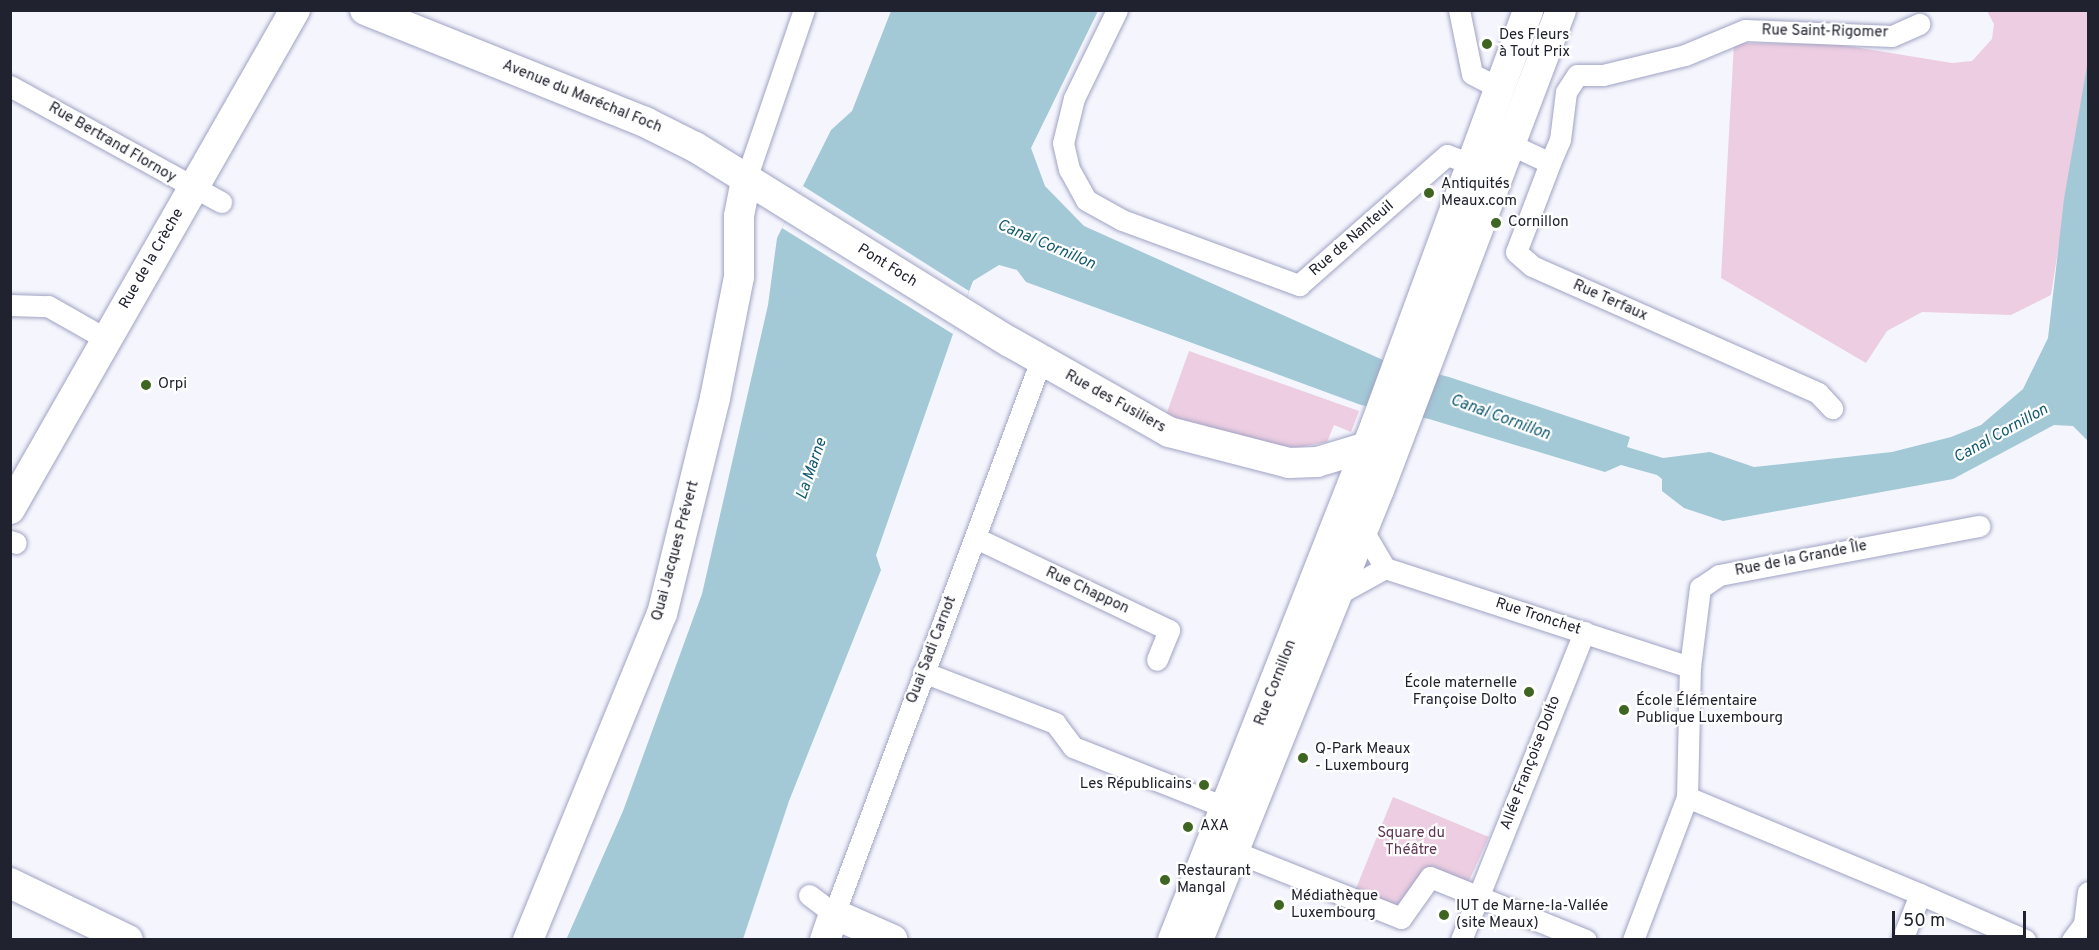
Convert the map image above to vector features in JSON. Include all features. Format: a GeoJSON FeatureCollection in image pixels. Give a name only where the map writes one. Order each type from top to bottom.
{"type":"FeatureCollection","features":[{"type":"Feature","properties":{"kind":"main road","name":"Rue de la Crèche"},"geometry":{"type":"LineString","coordinates":[[10,509],[106,339],[210,196],[295,10]]}},
{"type":"Feature","properties":{"kind":"main road","name":"Avenue du Maréchal Foch"},"geometry":{"type":"LineString","coordinates":[[365,10],[645,122],[695,147],[788,204]]}},
{"type":"Feature","properties":{"kind":"main road"},"geometry":{"type":"LineString","coordinates":[[1417,348],[1470,164],[1528,10]]}},
{"type":"Feature","properties":{"kind":"main road"},"geometry":{"type":"LineString","coordinates":[[1382,434],[1417,348],[1498,173],[1561,10]]}},
{"type":"Feature","properties":{"kind":"main road","name":"Quai Jacques Prévert"},"geometry":{"type":"LineString","coordinates":[[528,939],[662,614],[715,398],[740,277],[739,216],[746,179]]}},
{"type":"Feature","properties":{"kind":"main road","name":"Pont Foch"},"geometry":{"type":"LineString","coordinates":[[788,204],[998,334]]}},
{"type":"Feature","properties":{"kind":"main road","name":"Rue des Fusiliers"},"geometry":{"type":"LineString","coordinates":[[998,334],[1169,432],[1289,463],[1331,477],[1347,498]]}},
{"type":"Feature","properties":{"kind":"main road","name":"Rue des Fusiliers"},"geometry":{"type":"LineString","coordinates":[[1289,463],[1335,456],[1382,434]]}},
{"type":"Feature","properties":{"kind":"main road","name":"Rue Cornillon"},"geometry":{"type":"LineString","coordinates":[[1173,939],[1227,808],[1347,498],[1382,434]]}},
{"type":"Feature","properties":{"kind":"main road","name":"Rue Cornillon"},"geometry":{"type":"LineString","coordinates":[[1198,939],[1362,529],[1382,434]]}},
{"type":"Feature","properties":{"kind":"main road"},"geometry":{"type":"LineString","coordinates":[[10,883],[128,939]]}},
{"type":"Feature","properties":{"kind":"main road"},"geometry":{"type":"LineString","coordinates":[[829,926],[892,939]]}},
{"type":"Feature","properties":{"kind":"street"},"geometry":{"type":"LineString","coordinates":[[746,179],[804,10]]}},
{"type":"Feature","properties":{"kind":"street","name":"Rue de Nanteuil"},"geometry":{"type":"LineString","coordinates":[[1117,10],[1074,98],[1063,143],[1069,169],[1086,200],[1122,220],[1299,285],[1447,155],[1470,164]]}},
{"type":"Feature","properties":{"kind":"street"},"geometry":{"type":"LineString","coordinates":[[1459,10],[1472,74],[1499,88]]}},
{"type":"Feature","properties":{"kind":"street","name":"Rue Saint-Rigomer"},"geometry":{"type":"LineString","coordinates":[[1550,163],[1560,140],[1566,92],[1577,75],[1603,75],[1685,55],[1745,30],[1892,36],[1919,24]]}},
{"type":"Feature","properties":{"kind":"street","name":"Rue Bertrand Flornoy"},"geometry":{"type":"LineString","coordinates":[[10,86],[210,196]]}},
{"type":"Feature","properties":{"kind":"street"},"geometry":{"type":"LineString","coordinates":[[1482,132],[1550,163]]}},
{"type":"Feature","properties":{"kind":"street","name":"Rue Terfaux"},"geometry":{"type":"LineString","coordinates":[[1550,163],[1516,252],[1532,266],[1818,393],[1832,408]]}},
{"type":"Feature","properties":{"kind":"street"},"geometry":{"type":"LineString","coordinates":[[1470,164],[1498,173]]}},
{"type":"Feature","properties":{"kind":"street"},"geometry":{"type":"LineString","coordinates":[[10,305],[48,306],[106,339]]}},
{"type":"Feature","properties":{"kind":"street","name":"Quai Sadi Carnot"},"geometry":{"type":"LineString","coordinates":[[829,926],[1041,360]]}},
{"type":"Feature","properties":{"kind":"street"},"geometry":{"type":"LineString","coordinates":[[1336,595],[1349,519],[1347,498]]}},
{"type":"Feature","properties":{"kind":"street","name":"Rue de la Grande Île"},"geometry":{"type":"LineString","coordinates":[[1633,939],[1687,797],[1690,667],[1700,588],[1719,574],[1979,526]]}},
{"type":"Feature","properties":{"kind":"street"},"geometry":{"type":"LineString","coordinates":[[1336,595],[1385,568],[1362,529]]}},
{"type":"Feature","properties":{"kind":"street","name":"Rue Chappon"},"geometry":{"type":"LineString","coordinates":[[976,538],[1169,630],[1157,660]]}},
{"type":"Feature","properties":{"kind":"street","name":"Rue Tronchet"},"geometry":{"type":"LineString","coordinates":[[1385,568],[1690,667]]}},
{"type":"Feature","properties":{"kind":"street","name":"Allée Françoise Dolto"},"geometry":{"type":"LineString","coordinates":[[1461,939],[1481,896],[1584,632]]}},
{"type":"Feature","properties":{"kind":"street"},"geometry":{"type":"LineString","coordinates":[[923,672],[1055,723],[1073,747],[1227,808]]}},
{"type":"Feature","properties":{"kind":"street"},"geometry":{"type":"LineString","coordinates":[[1687,797],[2025,939]]}},
{"type":"Feature","properties":{"kind":"street"},"geometry":{"type":"LineString","coordinates":[[1233,851],[1401,918],[1431,877],[1586,939]]}},
{"type":"Feature","properties":{"kind":"street"},"geometry":{"type":"LineString","coordinates":[[2072,939],[2084,924],[2088,892]]}},
{"type":"Feature","properties":{"kind":"street"},"geometry":{"type":"LineString","coordinates":[[1902,939],[1920,894]]}},
{"type":"Feature","properties":{"kind":"street"},"geometry":{"type":"LineString","coordinates":[[809,895],[829,926]]}},
{"type":"Feature","properties":{"kind":"green space"},"geometry":{"type":"Polygon","coordinates":[[[1987,11],[2088,11],[2088,61],[2051,295],[2011,315],[1922,312],[1887,331],[1866,363],[1721,278],[1734,43],[1836,44],[1952,63],[1972,61],[1992,39],[1994,24],[1987,11]]]}},
{"type":"Feature","properties":{"kind":"green space"},"geometry":{"type":"Polygon","coordinates":[[[1189,351],[1359,411],[1351,432],[1334,425],[1327,442],[1296,448],[1251,440],[1166,415],[1189,351]]]}},
{"type":"Feature","properties":{"kind":"green space","name":"Square du Théâtre"},"geometry":{"type":"Polygon","coordinates":[[[1393,797],[1489,837],[1468,883],[1430,868],[1401,908],[1355,891],[1393,797]]]}},
{"type":"Feature","properties":{"kind":"water"},"geometry":{"type":"Polygon","coordinates":[[[891,11],[1098,11],[1031,148],[1045,186],[1084,226],[1383,360],[1449,377],[1630,437],[1627,447],[1663,458],[1710,452],[1754,467],[1892,452],[1951,437],[1981,425],[2023,389],[2048,338],[2064,199],[2088,60],[2088,441],[2073,426],[2054,425],[1953,479],[1723,521],[1684,508],[1662,491],[1662,479],[1657,475],[1621,465],[1605,472],[1429,419],[1361,405],[1026,282],[1017,270],[999,265],[973,281],[876,555],[881,570],[789,801],[743,939],[566,940],[623,811],[702,594],[768,305],[777,238],[831,130],[852,111],[891,11]]]}},
{"type":"Feature","properties":{"kind":"pier"},"geometry":{"type":"Polygon","coordinates":[[[803,186],[969,291],[953,334],[782,228],[803,186]]]}},
{"type":"Feature","properties":{"kind":"place","name":"Des Fleurs à Tout Prix"},"geometry":{"type":"Point","coordinates":[1487,44]}},
{"type":"Feature","properties":{"kind":"place","name":"Antiquités Meaux.com"},"geometry":{"type":"Point","coordinates":[1429,193]}},
{"type":"Feature","properties":{"kind":"place","name":"Cornillon"},"geometry":{"type":"Point","coordinates":[1496,223]}},
{"type":"Feature","properties":{"kind":"place","name":"Orpi"},"geometry":{"type":"Point","coordinates":[146,385]}},
{"type":"Feature","properties":{"kind":"place","name":"École maternelle Françoise Dolto"},"geometry":{"type":"Point","coordinates":[1529,692]}},
{"type":"Feature","properties":{"kind":"place","name":"École Élémentaire Publique Luxembourg"},"geometry":{"type":"Point","coordinates":[1624,710]}},
{"type":"Feature","properties":{"kind":"place","name":"Q-Park Meaux - Luxembourg"},"geometry":{"type":"Point","coordinates":[1303,758]}},
{"type":"Feature","properties":{"kind":"place","name":"Les Républicains"},"geometry":{"type":"Point","coordinates":[1204,785]}},
{"type":"Feature","properties":{"kind":"place","name":"AXA"},"geometry":{"type":"Point","coordinates":[1188,827]}},
{"type":"Feature","properties":{"kind":"place","name":"Restaurant Mangal"},"geometry":{"type":"Point","coordinates":[1165,880]}},
{"type":"Feature","properties":{"kind":"place","name":"Médiathèque Luxembourg"},"geometry":{"type":"Point","coordinates":[1279,905]}},
{"type":"Feature","properties":{"kind":"place","name":"IUT de Marne-la-Vallée (site Meaux)"},"geometry":{"type":"Point","coordinates":[1444,915]}},
{"type":"Feature","properties":{"kind":"water label","name":"Canal Cornillon"},"geometry":{"type":"Point","coordinates":[1046,245]}},
{"type":"Feature","properties":{"kind":"water label","name":"Canal Cornillon"},"geometry":{"type":"Point","coordinates":[1500,418]}},
{"type":"Feature","properties":{"kind":"water label","name":"Canal Cornillon"},"geometry":{"type":"Point","coordinates":[2001,434]}},
{"type":"Feature","properties":{"kind":"water label","name":"La Marne"},"geometry":{"type":"Point","coordinates":[812,469]}}]}
